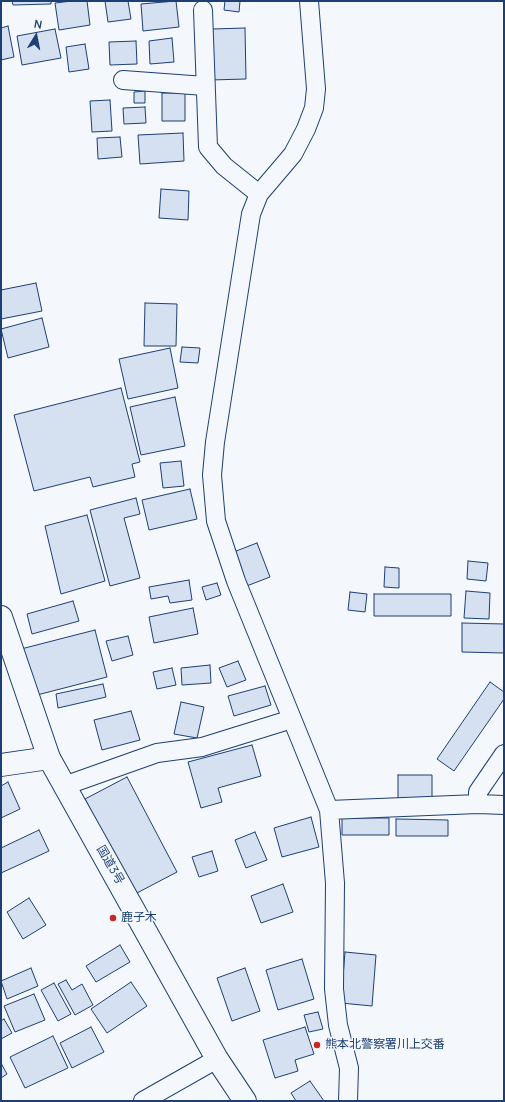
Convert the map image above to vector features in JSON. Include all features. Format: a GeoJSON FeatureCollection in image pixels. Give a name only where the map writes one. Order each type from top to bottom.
{"type":"FeatureCollection","features":[{"type":"Feature","properties":{"kind":"main road","name":"国道3号"},"geometry":{"type":"LineString","coordinates":[[1,617],[49,758],[217,1059],[245,1101]]}},
{"type":"Feature","properties":{"kind":"main road"},"geometry":{"type":"LineString","coordinates":[[1,765],[49,758]]}},
{"type":"Feature","properties":{"kind":"street"},"geometry":{"type":"LineString","coordinates":[[309,1],[316,89],[314,108],[306,129],[293,154],[260,194],[251,214],[215,442],[212,475],[216,521],[236,581],[328,810],[335,883],[334,989],[338,1025],[348,1068],[348,1101]]}},
{"type":"Feature","properties":{"kind":"street"},"geometry":{"type":"LineString","coordinates":[[203,10],[208,147],[224,166],[260,194]]}},
{"type":"Feature","properties":{"kind":"street"},"geometry":{"type":"LineString","coordinates":[[123,80],[205,86]]}},
{"type":"Feature","properties":{"kind":"street"},"geometry":{"type":"LineString","coordinates":[[64,786],[157,753],[202,748],[292,719]]}},
{"type":"Feature","properties":{"kind":"street"},"geometry":{"type":"LineString","coordinates":[[478,804],[478,792],[504,754]]}},
{"type":"Feature","properties":{"kind":"street"},"geometry":{"type":"LineString","coordinates":[[328,810],[478,804],[504,805]]}},
{"type":"Feature","properties":{"kind":"street"},"geometry":{"type":"LineString","coordinates":[[143,1101],[217,1059]]}},
{"type":"Feature","properties":{"kind":"building"},"geometry":{"type":"Polygon","coordinates":[[[12,1],[51,1],[51,4],[13,5],[12,1]]]}},
{"type":"Feature","properties":{"kind":"building"},"geometry":{"type":"Polygon","coordinates":[[[87,1],[90,25],[59,30],[55,3],[87,1]]]}},
{"type":"Feature","properties":{"kind":"building"},"geometry":{"type":"Polygon","coordinates":[[[105,1],[128,1],[131,19],[108,22],[105,1]]]}},
{"type":"Feature","properties":{"kind":"building"},"geometry":{"type":"Polygon","coordinates":[[[176,1],[179,27],[143,31],[141,4],[176,1]]]}},
{"type":"Feature","properties":{"kind":"building"},"geometry":{"type":"Polygon","coordinates":[[[225,1],[240,1],[239,12],[224,10],[225,1]]]}},
{"type":"Feature","properties":{"kind":"building"},"geometry":{"type":"Polygon","coordinates":[[[8,26],[14,57],[1,60],[1,28],[8,26]]]}},
{"type":"Feature","properties":{"kind":"building"},"geometry":{"type":"Polygon","coordinates":[[[245,28],[246,79],[210,80],[212,29],[245,28]]]}},
{"type":"Feature","properties":{"kind":"building"},"geometry":{"type":"Polygon","coordinates":[[[55,29],[61,58],[22,65],[17,36],[55,29]]]}},
{"type":"Feature","properties":{"kind":"building"},"geometry":{"type":"Polygon","coordinates":[[[172,38],[174,62],[150,64],[149,41],[172,38]]]}},
{"type":"Feature","properties":{"kind":"building"},"geometry":{"type":"Polygon","coordinates":[[[136,41],[137,64],[110,65],[109,42],[136,41]]]}},
{"type":"Feature","properties":{"kind":"building"},"geometry":{"type":"Polygon","coordinates":[[[85,44],[89,69],[69,72],[66,47],[85,44]]]}},
{"type":"Feature","properties":{"kind":"building"},"geometry":{"type":"Polygon","coordinates":[[[145,91],[145,103],[134,103],[134,92],[145,91]]]}},
{"type":"Feature","properties":{"kind":"building"},"geometry":{"type":"Polygon","coordinates":[[[162,93],[185,93],[185,121],[162,121],[162,93]]]}},
{"type":"Feature","properties":{"kind":"building"},"geometry":{"type":"Polygon","coordinates":[[[110,100],[112,131],[92,132],[90,101],[110,100]]]}},
{"type":"Feature","properties":{"kind":"building"},"geometry":{"type":"Polygon","coordinates":[[[145,107],[146,123],[124,124],[123,108],[145,107]]]}},
{"type":"Feature","properties":{"kind":"building"},"geometry":{"type":"Polygon","coordinates":[[[183,133],[184,161],[140,164],[138,135],[183,133]]]}},
{"type":"Feature","properties":{"kind":"building"},"geometry":{"type":"Polygon","coordinates":[[[120,137],[122,157],[98,159],[97,138],[120,137]]]}},
{"type":"Feature","properties":{"kind":"building"},"geometry":{"type":"Polygon","coordinates":[[[161,189],[189,191],[188,220],[159,218],[161,189]]]}},
{"type":"Feature","properties":{"kind":"building"},"geometry":{"type":"Polygon","coordinates":[[[36,283],[42,311],[1,319],[1,290],[36,283]]]}},
{"type":"Feature","properties":{"kind":"building"},"geometry":{"type":"Polygon","coordinates":[[[145,303],[177,304],[176,346],[144,346],[145,303]]]}},
{"type":"Feature","properties":{"kind":"building"},"geometry":{"type":"Polygon","coordinates":[[[42,318],[49,347],[8,358],[1,329],[42,318]]]}},
{"type":"Feature","properties":{"kind":"building"},"geometry":{"type":"Polygon","coordinates":[[[182,347],[200,348],[198,363],[180,362],[182,347]]]}},
{"type":"Feature","properties":{"kind":"building"},"geometry":{"type":"Polygon","coordinates":[[[170,348],[178,388],[128,399],[119,359],[170,348]]]}},
{"type":"Feature","properties":{"kind":"building"},"geometry":{"type":"Polygon","coordinates":[[[121,388],[140,462],[132,464],[135,477],[93,487],[90,477],[34,491],[14,415],[121,388]]]}},
{"type":"Feature","properties":{"kind":"building"},"geometry":{"type":"Polygon","coordinates":[[[175,397],[185,446],[141,455],[130,407],[175,397]]]}},
{"type":"Feature","properties":{"kind":"building"},"geometry":{"type":"Polygon","coordinates":[[[181,461],[184,486],[163,488],[160,463],[181,461]]]}},
{"type":"Feature","properties":{"kind":"building"},"geometry":{"type":"Polygon","coordinates":[[[190,489],[197,519],[149,530],[142,500],[190,489]]]}},
{"type":"Feature","properties":{"kind":"building"},"geometry":{"type":"Polygon","coordinates":[[[136,498],[140,514],[124,518],[140,578],[110,586],[90,510],[136,498]]]}},
{"type":"Feature","properties":{"kind":"building"},"geometry":{"type":"Polygon","coordinates":[[[87,515],[105,581],[61,594],[45,526],[87,515]]]}},
{"type":"Feature","properties":{"kind":"building"},"geometry":{"type":"Polygon","coordinates":[[[257,543],[270,577],[244,587],[231,553],[257,543]]]}},
{"type":"Feature","properties":{"kind":"building"},"geometry":{"type":"Polygon","coordinates":[[[468,561],[488,563],[486,581],[467,579],[468,561]]]}},
{"type":"Feature","properties":{"kind":"building"},"geometry":{"type":"Polygon","coordinates":[[[385,567],[399,568],[399,588],[384,587],[385,567]]]}},
{"type":"Feature","properties":{"kind":"building"},"geometry":{"type":"Polygon","coordinates":[[[189,580],[192,600],[170,603],[168,596],[151,599],[149,587],[189,580]]]}},
{"type":"Feature","properties":{"kind":"building"},"geometry":{"type":"Polygon","coordinates":[[[217,583],[221,595],[206,600],[202,587],[217,583]]]}},
{"type":"Feature","properties":{"kind":"building"},"geometry":{"type":"Polygon","coordinates":[[[466,591],[490,593],[489,619],[464,618],[466,591]]]}},
{"type":"Feature","properties":{"kind":"building"},"geometry":{"type":"Polygon","coordinates":[[[350,592],[367,594],[365,612],[348,610],[350,592]]]}},
{"type":"Feature","properties":{"kind":"building"},"geometry":{"type":"Polygon","coordinates":[[[374,594],[451,594],[451,616],[374,616],[374,594]]]}},
{"type":"Feature","properties":{"kind":"building"},"geometry":{"type":"Polygon","coordinates":[[[73,601],[79,621],[32,634],[27,614],[73,601]]]}},
{"type":"Feature","properties":{"kind":"building"},"geometry":{"type":"Polygon","coordinates":[[[193,608],[198,634],[154,643],[149,617],[193,608]]]}},
{"type":"Feature","properties":{"kind":"building"},"geometry":{"type":"Polygon","coordinates":[[[462,623],[504,624],[504,653],[462,652],[462,623]]]}},
{"type":"Feature","properties":{"kind":"building"},"geometry":{"type":"Polygon","coordinates":[[[95,630],[107,677],[33,696],[21,649],[95,630]]]}},
{"type":"Feature","properties":{"kind":"building"},"geometry":{"type":"Polygon","coordinates":[[[128,636],[133,655],[112,661],[106,641],[128,636]]]}},
{"type":"Feature","properties":{"kind":"building"},"geometry":{"type":"Polygon","coordinates":[[[238,661],[246,680],[227,687],[219,668],[238,661]]]}},
{"type":"Feature","properties":{"kind":"building"},"geometry":{"type":"Polygon","coordinates":[[[210,665],[211,683],[182,685],[181,668],[210,665]]]}},
{"type":"Feature","properties":{"kind":"building"},"geometry":{"type":"Polygon","coordinates":[[[172,668],[176,685],[157,689],[153,672],[172,668]]]}},
{"type":"Feature","properties":{"kind":"building"},"geometry":{"type":"Polygon","coordinates":[[[490,682],[504,692],[504,699],[454,771],[437,759],[490,682]]]}},
{"type":"Feature","properties":{"kind":"building"},"geometry":{"type":"Polygon","coordinates":[[[103,684],[106,697],[58,708],[56,694],[103,684]]]}},
{"type":"Feature","properties":{"kind":"building"},"geometry":{"type":"Polygon","coordinates":[[[265,686],[271,705],[234,716],[228,696],[265,686]]]}},
{"type":"Feature","properties":{"kind":"building"},"geometry":{"type":"Polygon","coordinates":[[[181,702],[204,707],[197,738],[174,734],[181,702]]]}},
{"type":"Feature","properties":{"kind":"building"},"geometry":{"type":"Polygon","coordinates":[[[131,711],[140,740],[102,750],[94,720],[131,711]]]}},
{"type":"Feature","properties":{"kind":"building"},"geometry":{"type":"Polygon","coordinates":[[[252,745],[261,776],[218,788],[222,802],[201,808],[188,762],[252,745]]]}},
{"type":"Feature","properties":{"kind":"building"},"geometry":{"type":"Polygon","coordinates":[[[398,775],[432,775],[432,802],[398,802],[398,775]]]}},
{"type":"Feature","properties":{"kind":"building"},"geometry":{"type":"Polygon","coordinates":[[[127,777],[177,872],[135,894],[85,799],[127,777]]]}},
{"type":"Feature","properties":{"kind":"building"},"geometry":{"type":"Polygon","coordinates":[[[8,782],[20,809],[1,818],[1,786],[8,782]]]}},
{"type":"Feature","properties":{"kind":"building"},"geometry":{"type":"Polygon","coordinates":[[[311,817],[319,847],[282,857],[274,828],[311,817]]]}},
{"type":"Feature","properties":{"kind":"building"},"geometry":{"type":"Polygon","coordinates":[[[342,818],[389,818],[389,835],[342,835],[342,818]]]}},
{"type":"Feature","properties":{"kind":"building"},"geometry":{"type":"Polygon","coordinates":[[[396,819],[448,820],[448,836],[396,836],[396,819]]]}},
{"type":"Feature","properties":{"kind":"building"},"geometry":{"type":"Polygon","coordinates":[[[39,830],[49,851],[1,873],[1,848],[39,830]]]}},
{"type":"Feature","properties":{"kind":"building"},"geometry":{"type":"Polygon","coordinates":[[[255,832],[267,860],[246,868],[235,840],[255,832]]]}},
{"type":"Feature","properties":{"kind":"building"},"geometry":{"type":"Polygon","coordinates":[[[212,851],[218,871],[199,877],[192,857],[212,851]]]}},
{"type":"Feature","properties":{"kind":"building"},"geometry":{"type":"Polygon","coordinates":[[[283,884],[293,912],[261,923],[251,896],[283,884]]]}},
{"type":"Feature","properties":{"kind":"building"},"geometry":{"type":"Polygon","coordinates":[[[29,898],[46,925],[23,939],[7,912],[29,898]]]}},
{"type":"Feature","properties":{"kind":"building"},"geometry":{"type":"Polygon","coordinates":[[[120,945],[130,962],[96,982],[86,966],[120,945]]]}},
{"type":"Feature","properties":{"kind":"building"},"geometry":{"type":"Polygon","coordinates":[[[345,952],[376,955],[372,1006],[341,1003],[345,952]]]}},
{"type":"Feature","properties":{"kind":"building"},"geometry":{"type":"Polygon","coordinates":[[[302,959],[314,999],[278,1010],[266,970],[302,959]]]}},
{"type":"Feature","properties":{"kind":"building"},"geometry":{"type":"Polygon","coordinates":[[[31,968],[38,986],[7,999],[1,981],[31,968]]]}},
{"type":"Feature","properties":{"kind":"building"},"geometry":{"type":"Polygon","coordinates":[[[245,968],[260,1011],[232,1021],[217,978],[245,968]]]}},
{"type":"Feature","properties":{"kind":"building"},"geometry":{"type":"Polygon","coordinates":[[[66,980],[72,990],[82,984],[93,1005],[75,1015],[58,984],[66,980]]]}},
{"type":"Feature","properties":{"kind":"building"},"geometry":{"type":"Polygon","coordinates":[[[131,982],[147,1006],[107,1033],[91,1009],[131,982]]]}},
{"type":"Feature","properties":{"kind":"building"},"geometry":{"type":"Polygon","coordinates":[[[54,983],[71,1014],[58,1021],[41,990],[54,983]]]}},
{"type":"Feature","properties":{"kind":"building"},"geometry":{"type":"Polygon","coordinates":[[[34,994],[45,1020],[15,1032],[4,1006],[34,994]]]}},
{"type":"Feature","properties":{"kind":"building"},"geometry":{"type":"Polygon","coordinates":[[[318,1012],[323,1029],[309,1032],[304,1015],[318,1012]]]}},
{"type":"Feature","properties":{"kind":"building"},"geometry":{"type":"Polygon","coordinates":[[[4,1019],[12,1033],[1,1039],[1,1021],[4,1019]]]}},
{"type":"Feature","properties":{"kind":"building"},"geometry":{"type":"Polygon","coordinates":[[[91,1027],[104,1052],[72,1068],[60,1043],[91,1027]]]}},
{"type":"Feature","properties":{"kind":"building"},"geometry":{"type":"Polygon","coordinates":[[[305,1027],[314,1054],[295,1060],[298,1071],[275,1078],[263,1040],[305,1027]]]}},
{"type":"Feature","properties":{"kind":"building"},"geometry":{"type":"Polygon","coordinates":[[[53,1036],[68,1068],[25,1088],[10,1057],[53,1036]]]}},
{"type":"Feature","properties":{"kind":"building"},"geometry":{"type":"Polygon","coordinates":[[[1,1063],[7,1074],[1,1078],[1,1063]]]}},
{"type":"Feature","properties":{"kind":"building"},"geometry":{"type":"Polygon","coordinates":[[[310,1081],[324,1101],[296,1101],[291,1093],[310,1081]]]}},
{"type":"Feature","properties":{"kind":"place","name":"鹿子木"},"geometry":{"type":"Point","coordinates":[113,918]}},
{"type":"Feature","properties":{"kind":"place","name":"熊本北警察署川上交番"},"geometry":{"type":"Point","coordinates":[317,1045]}}]}
